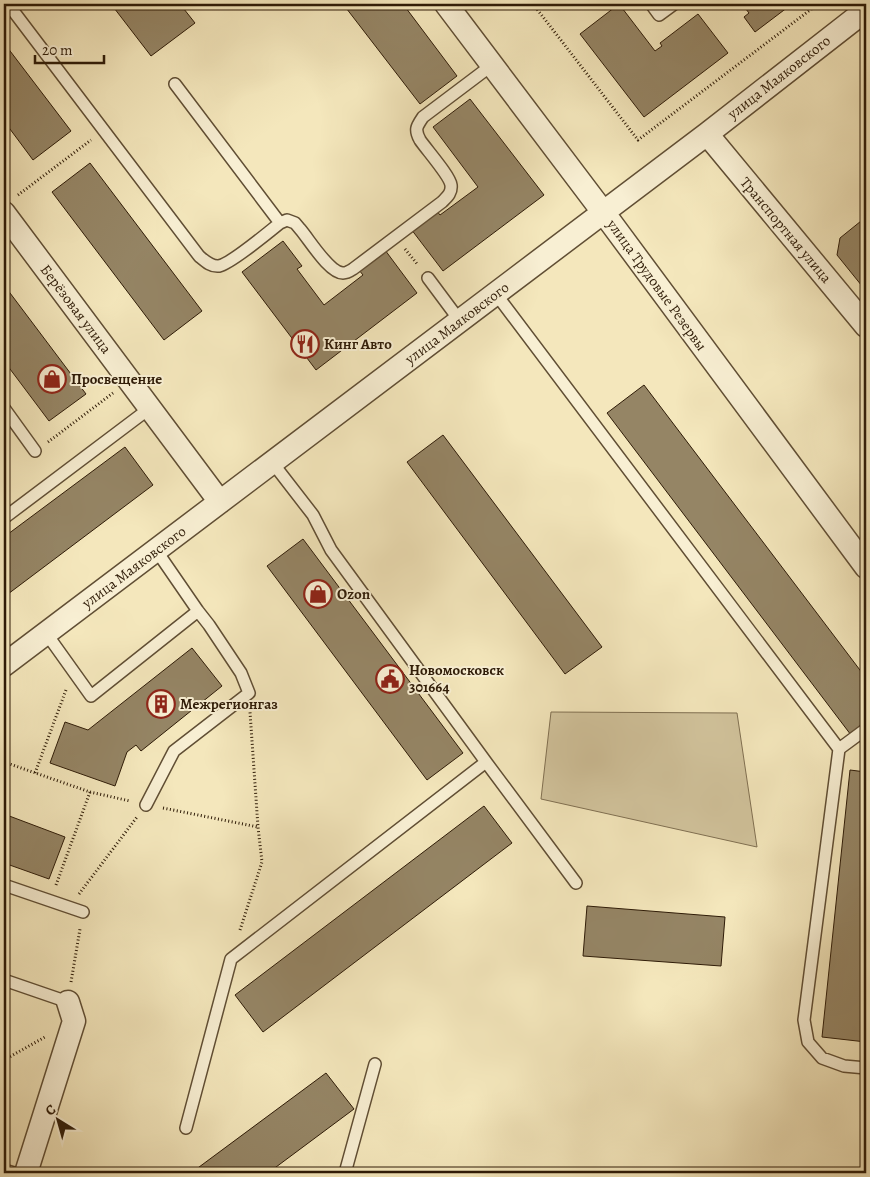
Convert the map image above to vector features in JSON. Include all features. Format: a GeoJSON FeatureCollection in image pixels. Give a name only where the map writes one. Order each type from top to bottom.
{"type":"FeatureCollection","features":[{"type":"Feature","properties":{"kind":"street","name":"улица Трудовые Резервы"},"geometry":{"type":"LineString","coordinates":[[446,4],[866,567]]}},
{"type":"Feature","properties":{"kind":"street","name":"улица Маяковского"},"geometry":{"type":"LineString","coordinates":[[4,665],[707,134],[866,10]]}},
{"type":"Feature","properties":{"kind":"street","name":"Транспортная улица"},"geometry":{"type":"LineString","coordinates":[[707,134],[866,326]]}},
{"type":"Feature","properties":{"kind":"street","name":"Берёзовая улица"},"geometry":{"type":"LineString","coordinates":[[8,207],[150,408],[220,502]]}},
{"type":"Feature","properties":{"kind":"street"},"geometry":{"type":"LineString","coordinates":[[26,1173],[71,1011]]}},
{"type":"Feature","properties":{"kind":"lane"},"geometry":{"type":"LineString","coordinates":[[651,4],[659,15],[674,4]]}},
{"type":"Feature","properties":{"kind":"lane"},"geometry":{"type":"LineString","coordinates":[[10,8],[199,256],[209,264],[220,266],[232,260],[280,223],[287,220],[295,223],[300,228],[329,267],[336,272],[344,274],[354,269],[450,194],[452,184],[416,134],[417,126],[424,117],[492,66]]}},
{"type":"Feature","properties":{"kind":"lane"},"geometry":{"type":"LineString","coordinates":[[175,84],[280,223]]}},
{"type":"Feature","properties":{"kind":"lane"},"geometry":{"type":"LineString","coordinates":[[428,278],[460,321]]}},
{"type":"Feature","properties":{"kind":"lane"},"geometry":{"type":"LineString","coordinates":[[496,294],[839,749],[804,1020],[808,1042],[822,1058],[844,1066],[866,1068]]}},
{"type":"Feature","properties":{"kind":"lane"},"geometry":{"type":"LineString","coordinates":[[4,408],[35,452]]}},
{"type":"Feature","properties":{"kind":"lane"},"geometry":{"type":"LineString","coordinates":[[4,518],[150,408]]}},
{"type":"Feature","properties":{"kind":"lane"},"geometry":{"type":"LineString","coordinates":[[272,462],[314,515],[331,550],[576,883]]}},
{"type":"Feature","properties":{"kind":"lane"},"geometry":{"type":"LineString","coordinates":[[146,805],[174,751],[248,694],[241,673],[209,624],[156,550]]}},
{"type":"Feature","properties":{"kind":"lane"},"geometry":{"type":"LineString","coordinates":[[46,633],[91,696],[198,611]]}},
{"type":"Feature","properties":{"kind":"lane"},"geometry":{"type":"LineString","coordinates":[[839,749],[866,728]]}},
{"type":"Feature","properties":{"kind":"lane"},"geometry":{"type":"LineString","coordinates":[[186,1128],[231,959],[486,762]]}},
{"type":"Feature","properties":{"kind":"lane"},"geometry":{"type":"LineString","coordinates":[[4,885],[83,912]]}},
{"type":"Feature","properties":{"kind":"lane"},"geometry":{"type":"LineString","coordinates":[[4,980],[71,1011]]}},
{"type":"Feature","properties":{"kind":"lane"},"geometry":{"type":"LineString","coordinates":[[346,1173],[375,1064]]}},
{"type":"Feature","properties":{"kind":"lane"},"geometry":{"type":"LineString","coordinates":[[4,1170],[14,1173]]}},
{"type":"Feature","properties":{"kind":"path"},"geometry":{"type":"LineString","coordinates":[[533,4],[638,140],[818,4]]}},
{"type":"Feature","properties":{"kind":"path"},"geometry":{"type":"LineString","coordinates":[[8,207],[104,130]]}},
{"type":"Feature","properties":{"kind":"path"},"geometry":{"type":"LineString","coordinates":[[396,236],[428,278]]}},
{"type":"Feature","properties":{"kind":"path"},"geometry":{"type":"LineString","coordinates":[[35,452],[113,393]]}},
{"type":"Feature","properties":{"kind":"path"},"geometry":{"type":"LineString","coordinates":[[35,772],[73,671]]}},
{"type":"Feature","properties":{"kind":"path"},"geometry":{"type":"LineString","coordinates":[[231,959],[262,862],[248,694]]}},
{"type":"Feature","properties":{"kind":"path"},"geometry":{"type":"LineString","coordinates":[[50,902],[90,792]]}},
{"type":"Feature","properties":{"kind":"path"},"geometry":{"type":"LineString","coordinates":[[68,908],[146,805]]}},
{"type":"Feature","properties":{"kind":"path"},"geometry":{"type":"LineString","coordinates":[[4,1060],[71,1011],[83,912]]}},
{"type":"Feature","properties":{"kind":"shaded area"},"geometry":{"type":"Polygon","coordinates":[[[551,712],[737,713],[757,847],[541,799],[551,712]]]}},
{"type":"Feature","properties":{"kind":"building"},"geometry":{"type":"Polygon","coordinates":[[[111,4],[180,4],[195,23],[151,56],[111,4]]]}},
{"type":"Feature","properties":{"kind":"building"},"geometry":{"type":"Polygon","coordinates":[[[343,4],[403,4],[457,76],[420,104],[343,4]]]}},
{"type":"Feature","properties":{"kind":"building"},"geometry":{"type":"Polygon","coordinates":[[[619,4],[655,51],[662,46],[660,43],[698,14],[728,53],[644,117],[580,34],[619,4]]]}},
{"type":"Feature","properties":{"kind":"building"},"geometry":{"type":"Polygon","coordinates":[[[742,4],[792,4],[755,32],[744,17],[749,13],[742,4]]]}},
{"type":"Feature","properties":{"kind":"building"},"geometry":{"type":"Polygon","coordinates":[[[4,43],[71,131],[33,160],[4,121],[4,43]]]}},
{"type":"Feature","properties":{"kind":"building"},"geometry":{"type":"Polygon","coordinates":[[[470,99],[544,195],[443,271],[411,229],[436,210],[440,215],[478,187],[433,127],[470,99]]]}},
{"type":"Feature","properties":{"kind":"building"},"geometry":{"type":"Polygon","coordinates":[[[90,163],[202,311],[164,340],[52,192],[90,163]]]}},
{"type":"Feature","properties":{"kind":"building"},"geometry":{"type":"Polygon","coordinates":[[[866,217],[866,287],[862,286],[837,255],[840,238],[866,217]]]}},
{"type":"Feature","properties":{"kind":"building"},"geometry":{"type":"Polygon","coordinates":[[[283,241],[302,266],[297,269],[324,305],[363,275],[359,270],[385,250],[417,293],[316,370],[242,272],[283,241]]]}},
{"type":"Feature","properties":{"kind":"building"},"geometry":{"type":"Polygon","coordinates":[[[4,285],[86,394],[49,421],[4,361],[4,285]]]}},
{"type":"Feature","properties":{"kind":"building"},"geometry":{"type":"Polygon","coordinates":[[[644,385],[866,678],[866,724],[851,735],[607,413],[644,385]]]}},
{"type":"Feature","properties":{"kind":"building"},"geometry":{"type":"Polygon","coordinates":[[[443,435],[602,647],[565,674],[407,462],[443,435]]]}},
{"type":"Feature","properties":{"kind":"building"},"geometry":{"type":"Polygon","coordinates":[[[125,447],[153,485],[4,597],[4,537],[125,447]]]}},
{"type":"Feature","properties":{"kind":"building"},"geometry":{"type":"Polygon","coordinates":[[[303,539],[463,753],[427,780],[267,566],[303,539]]]}},
{"type":"Feature","properties":{"kind":"building","name":"Межрегионгаз"},"geometry":{"type":"Polygon","coordinates":[[[192,648],[222,686],[141,751],[136,745],[127,752],[115,786],[50,763],[65,722],[88,730],[192,648]]]}},
{"type":"Feature","properties":{"kind":"building"},"geometry":{"type":"Polygon","coordinates":[[[850,770],[866,772],[866,1042],[822,1037],[850,770]]]}},
{"type":"Feature","properties":{"kind":"building"},"geometry":{"type":"Polygon","coordinates":[[[484,806],[512,843],[263,1032],[235,995],[484,806]]]}},
{"type":"Feature","properties":{"kind":"building"},"geometry":{"type":"Polygon","coordinates":[[[4,814],[65,837],[49,879],[4,863],[4,814]]]}},
{"type":"Feature","properties":{"kind":"building"},"geometry":{"type":"Polygon","coordinates":[[[587,906],[725,917],[721,966],[583,956],[587,906]]]}},
{"type":"Feature","properties":{"kind":"building"},"geometry":{"type":"Polygon","coordinates":[[[326,1073],[354,1109],[268,1173],[191,1173],[326,1073]]]}},
{"type":"Feature","properties":{"kind":"place","name":"Кинг Авто"},"geometry":{"type":"Point","coordinates":[305,344]}},
{"type":"Feature","properties":{"kind":"place","name":"Просвещение"},"geometry":{"type":"Point","coordinates":[52,379]}},
{"type":"Feature","properties":{"kind":"place","name":"Ozon"},"geometry":{"type":"Point","coordinates":[318,594]}},
{"type":"Feature","properties":{"kind":"place","name":"Новомосковск 301664"},"geometry":{"type":"Point","coordinates":[390,679]}},
{"type":"Feature","properties":{"kind":"place","name":"Межрегионгаз"},"geometry":{"type":"Point","coordinates":[161,704]}}]}
